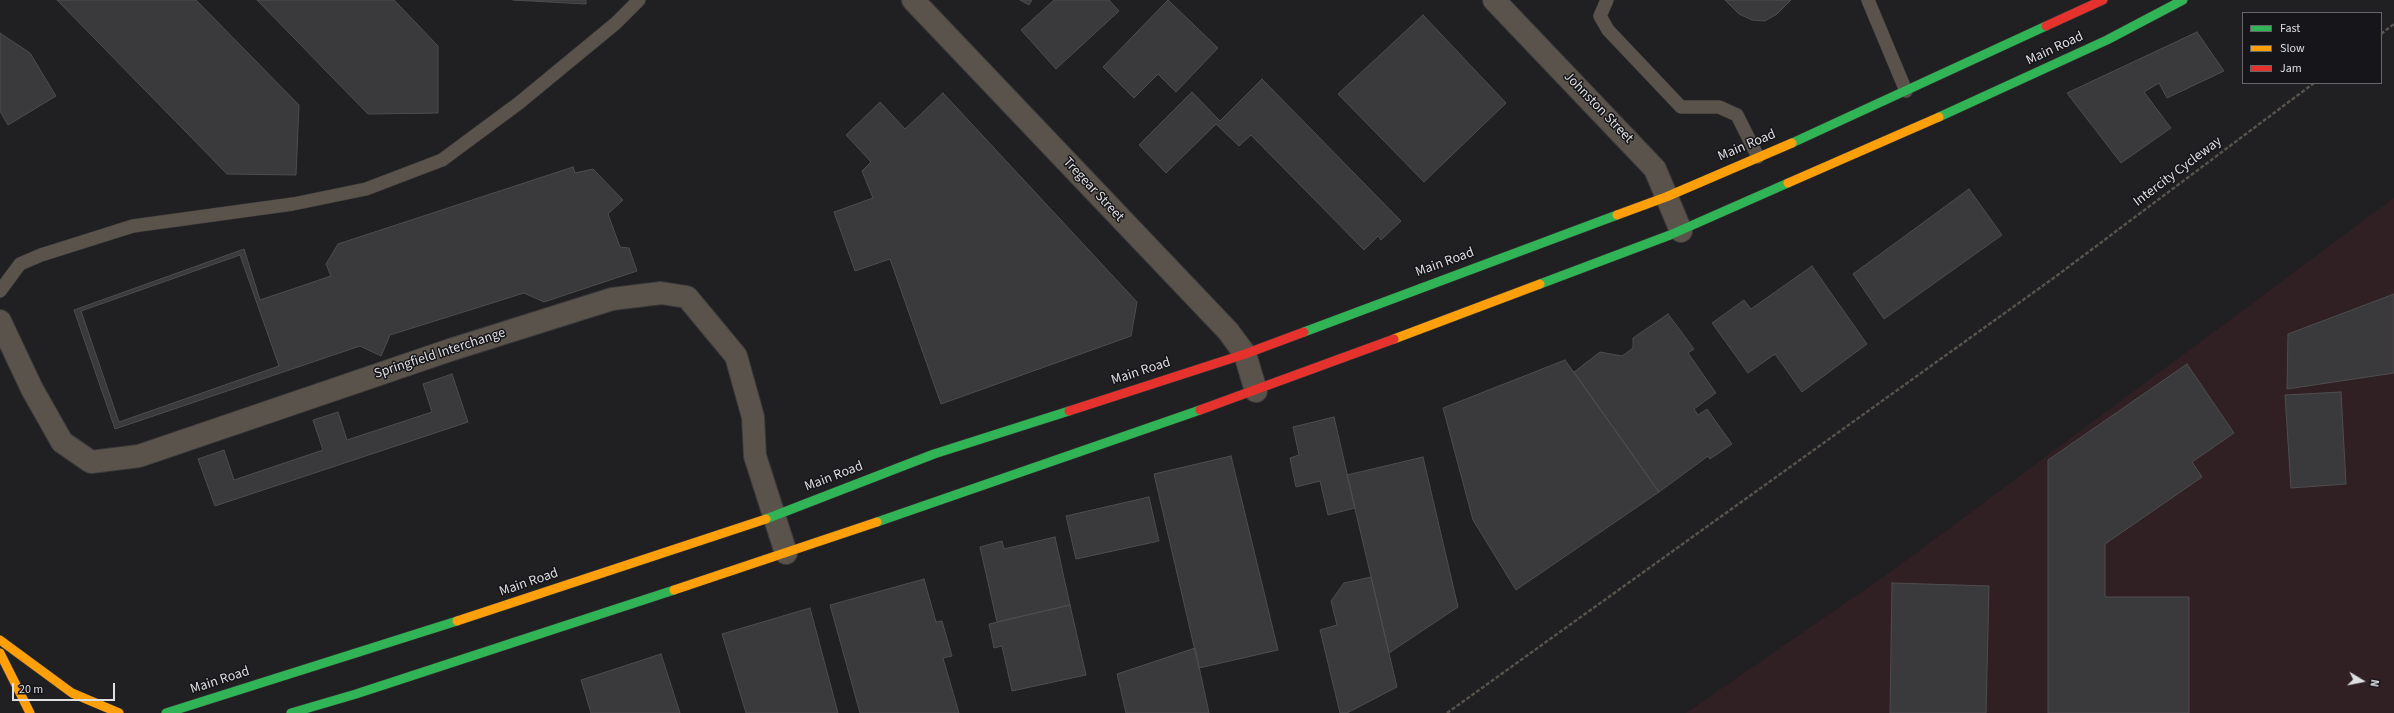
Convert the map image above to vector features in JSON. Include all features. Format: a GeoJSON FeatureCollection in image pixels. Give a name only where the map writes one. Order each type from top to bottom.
{"type":"FeatureCollection","features":[{"type":"Feature","properties":{"kind":"main road","name":"Main Road"},"geometry":{"type":"LineString","coordinates":[[166,713],[521,601],[774,516],[934,454],[1245,354],[1666,197],[1906,91],[2103,0]]}},
{"type":"Feature","properties":{"kind":"main road","name":"Main Road"},"geometry":{"type":"LineString","coordinates":[[291,713],[356,694],[786,553],[1256,390],[1681,231],[1979,99],[2107,40],[2183,0]]}},
{"type":"Feature","properties":{"kind":"main road"},"geometry":{"type":"LineString","coordinates":[[0,640],[72,693],[119,713]]}},
{"type":"Feature","properties":{"kind":"main road"},"geometry":{"type":"LineString","coordinates":[[0,653],[30,713]]}},
{"type":"Feature","properties":{"kind":"main road"},"geometry":{"type":"LineString","coordinates":[[316,713],[356,694]]}},
{"type":"Feature","properties":{"kind":"street","name":"Tregear Street"},"geometry":{"type":"LineString","coordinates":[[913,0],[1228,331],[1245,354],[1256,390]]}},
{"type":"Feature","properties":{"kind":"street","name":"Johnston Street"},"geometry":{"type":"LineString","coordinates":[[1494,0],[1655,168],[1681,231]]}},
{"type":"Feature","properties":{"kind":"street","name":"Springfield Interchange"},"geometry":{"type":"LineString","coordinates":[[0,321],[32,389],[62,442],[91,462],[139,456],[450,350],[612,299],[661,293],[687,297],[736,356],[753,417],[755,456],[786,553]]}},
{"type":"Feature","properties":{"kind":"lane"},"geometry":{"type":"LineString","coordinates":[[0,291],[20,264],[41,255],[133,226],[293,204],[366,189],[442,160],[519,103],[616,22],[639,0]]}},
{"type":"Feature","properties":{"kind":"lane"},"geometry":{"type":"LineString","coordinates":[[1606,0],[1600,16],[1608,30],[1681,107],[1719,107],[1737,115],[1758,157]]}},
{"type":"Feature","properties":{"kind":"lane"},"geometry":{"type":"LineString","coordinates":[[1868,0],[1906,91]]}},
{"type":"Feature","properties":{"kind":"path"},"geometry":{"type":"LineString","coordinates":[[2382,33],[2394,24]]}},
{"type":"Feature","properties":{"kind":"path","name":"Intercity Cycleway"},"geometry":{"type":"LineString","coordinates":[[1447,713],[2055,277],[2313,84]]}},
{"type":"Feature","properties":{"kind":"shaded area"},"geometry":{"type":"Polygon","coordinates":[[[2394,198],[2394,713],[1686,713],[1889,573],[2394,198]]]}},
{"type":"Feature","properties":{"kind":"building"},"geometry":{"type":"Polygon","coordinates":[[[57,0],[196,0],[299,105],[296,175],[227,174],[57,0]]]}},
{"type":"Feature","properties":{"kind":"building"},"geometry":{"type":"Polygon","coordinates":[[[257,0],[394,0],[438,46],[438,113],[368,114],[257,0]]]}},
{"type":"Feature","properties":{"kind":"building"},"geometry":{"type":"Polygon","coordinates":[[[513,0],[586,0],[586,4],[513,0]]]}},
{"type":"Feature","properties":{"kind":"building"},"geometry":{"type":"Polygon","coordinates":[[[1020,0],[1032,0],[1029,5],[1020,0]]]}},
{"type":"Feature","properties":{"kind":"building"},"geometry":{"type":"Polygon","coordinates":[[[1054,0],[1109,0],[1119,11],[1056,69],[1021,30],[1054,0]]]}},
{"type":"Feature","properties":{"kind":"building"},"geometry":{"type":"Polygon","coordinates":[[[1168,0],[1218,48],[1176,92],[1158,74],[1134,98],[1103,67],[1168,0]]]}},
{"type":"Feature","properties":{"kind":"building"},"geometry":{"type":"Polygon","coordinates":[[[1725,0],[1791,0],[1777,14],[1765,21],[1752,20],[1739,14],[1725,0]]]}},
{"type":"Feature","properties":{"kind":"building"},"geometry":{"type":"Polygon","coordinates":[[[1423,15],[1506,103],[1424,182],[1338,94],[1423,15]]]}},
{"type":"Feature","properties":{"kind":"building"},"geometry":{"type":"Polygon","coordinates":[[[2197,32],[2224,71],[2167,98],[2159,83],[2144,92],[2171,128],[2121,163],[2067,93],[2197,32]]]}},
{"type":"Feature","properties":{"kind":"building"},"geometry":{"type":"Polygon","coordinates":[[[0,33],[30,53],[56,96],[8,125],[0,111],[0,33]]]}},
{"type":"Feature","properties":{"kind":"building"},"geometry":{"type":"Polygon","coordinates":[[[1262,79],[1401,221],[1381,240],[1378,236],[1364,250],[1251,135],[1239,146],[1216,124],[1166,173],[1139,145],[1192,92],[1220,121],[1262,79]]]}},
{"type":"Feature","properties":{"kind":"building"},"geometry":{"type":"Polygon","coordinates":[[[943,93],[1137,302],[1131,336],[941,404],[890,259],[855,271],[834,212],[873,198],[862,171],[871,162],[846,135],[880,102],[905,129],[943,93]]]}},
{"type":"Feature","properties":{"kind":"building"},"geometry":{"type":"Polygon","coordinates":[[[573,167],[575,173],[593,169],[623,200],[608,214],[620,247],[629,248],[637,271],[544,302],[524,293],[390,335],[381,356],[360,346],[115,429],[74,310],[244,249],[260,300],[331,276],[326,264],[338,244],[573,167]]]}},
{"type":"Feature","properties":{"kind":"building"},"geometry":{"type":"Polygon","coordinates":[[[1969,189],[2002,235],[1884,319],[1853,274],[1969,189]]]}},
{"type":"Feature","properties":{"kind":"building"},"geometry":{"type":"Polygon","coordinates":[[[240,255],[279,366],[119,422],[81,311],[240,255]]]}},
{"type":"Feature","properties":{"kind":"building"},"geometry":{"type":"Polygon","coordinates":[[[1812,266],[1867,344],[1802,392],[1775,354],[1748,373],[1712,323],[1744,300],[1751,309],[1812,266]]]}},
{"type":"Feature","properties":{"kind":"building"},"geometry":{"type":"Polygon","coordinates":[[[2394,294],[2394,373],[2287,389],[2288,334],[2394,294]]]}},
{"type":"Feature","properties":{"kind":"building"},"geometry":{"type":"Polygon","coordinates":[[[1668,314],[1694,349],[1688,353],[1716,393],[1694,409],[1698,415],[1707,409],[1732,444],[1710,459],[1708,456],[1659,492],[1574,372],[1600,352],[1622,356],[1633,348],[1633,338],[1668,314]]]}},
{"type":"Feature","properties":{"kind":"building"},"geometry":{"type":"Polygon","coordinates":[[[1565,360],[1659,492],[1516,590],[1473,520],[1443,408],[1565,360]]]}},
{"type":"Feature","properties":{"kind":"building"},"geometry":{"type":"Polygon","coordinates":[[[2187,364],[2234,433],[2192,462],[2202,477],[2105,544],[2105,597],[2189,597],[2189,713],[2048,713],[2048,460],[2187,364]]]}},
{"type":"Feature","properties":{"kind":"building"},"geometry":{"type":"Polygon","coordinates":[[[452,374],[468,422],[215,506],[198,459],[224,450],[234,480],[323,450],[313,420],[338,412],[347,440],[432,412],[423,384],[452,374]]]}},
{"type":"Feature","properties":{"kind":"building"},"geometry":{"type":"Polygon","coordinates":[[[2341,392],[2346,484],[2291,488],[2285,395],[2341,392]]]}},
{"type":"Feature","properties":{"kind":"building"},"geometry":{"type":"Polygon","coordinates":[[[1334,417],[1355,508],[1328,515],[1320,481],[1296,487],[1290,458],[1299,455],[1293,427],[1334,417]]]}},
{"type":"Feature","properties":{"kind":"building"},"geometry":{"type":"Polygon","coordinates":[[[1231,456],[1278,650],[1199,668],[1154,474],[1231,456]]]}},
{"type":"Feature","properties":{"kind":"building"},"geometry":{"type":"Polygon","coordinates":[[[1423,457],[1458,607],[1389,653],[1347,475],[1423,457]]]}},
{"type":"Feature","properties":{"kind":"building"},"geometry":{"type":"Polygon","coordinates":[[[1149,497],[1159,541],[1076,559],[1066,516],[1149,497]]]}},
{"type":"Feature","properties":{"kind":"building"},"geometry":{"type":"Polygon","coordinates":[[[1055,537],[1070,605],[997,622],[980,547],[1002,541],[1004,549],[1055,537]]]}},
{"type":"Feature","properties":{"kind":"building"},"geometry":{"type":"Polygon","coordinates":[[[1371,577],[1397,687],[1347,713],[1340,713],[1320,630],[1337,625],[1331,601],[1344,583],[1371,577]]]}},
{"type":"Feature","properties":{"kind":"building"},"geometry":{"type":"Polygon","coordinates":[[[924,579],[936,622],[942,621],[952,656],[943,658],[959,713],[860,713],[830,605],[924,579]]]}},
{"type":"Feature","properties":{"kind":"building"},"geometry":{"type":"Polygon","coordinates":[[[1892,583],[1989,586],[1986,713],[1890,713],[1892,583]]]}},
{"type":"Feature","properties":{"kind":"building"},"geometry":{"type":"Polygon","coordinates":[[[1070,605],[1086,675],[1012,691],[1002,646],[994,648],[989,624],[1070,605]]]}},
{"type":"Feature","properties":{"kind":"building"},"geometry":{"type":"Polygon","coordinates":[[[810,608],[838,713],[746,713],[722,634],[810,608]]]}},
{"type":"Feature","properties":{"kind":"building"},"geometry":{"type":"Polygon","coordinates":[[[1195,648],[1209,713],[1126,713],[1117,674],[1195,648]]]}},
{"type":"Feature","properties":{"kind":"building"},"geometry":{"type":"Polygon","coordinates":[[[661,654],[680,713],[591,713],[581,680],[661,654]]]}},
{"type":"Feature","properties":{"kind":"traffic: fast"},"geometry":{"type":"LineString","coordinates":[[1939,117],[2107,40],[2183,0]]}},
{"type":"Feature","properties":{"kind":"traffic: fast"},"geometry":{"type":"LineString","coordinates":[[1792,143],[2046,26]]}},
{"type":"Feature","properties":{"kind":"traffic: fast"},"geometry":{"type":"LineString","coordinates":[[1540,284],[1670,235],[1788,183]]}},
{"type":"Feature","properties":{"kind":"traffic: fast"},"geometry":{"type":"LineString","coordinates":[[1304,332],[1617,215]]}},
{"type":"Feature","properties":{"kind":"traffic: fast"},"geometry":{"type":"LineString","coordinates":[[877,522],[1200,410]]}},
{"type":"Feature","properties":{"kind":"traffic: fast"},"geometry":{"type":"LineString","coordinates":[[766,519],[934,454],[1069,411]]}},
{"type":"Feature","properties":{"kind":"traffic: fast"},"geometry":{"type":"LineString","coordinates":[[291,713],[356,694],[674,590]]}},
{"type":"Feature","properties":{"kind":"traffic: fast"},"geometry":{"type":"LineString","coordinates":[[166,713],[457,621]]}},
{"type":"Feature","properties":{"kind":"traffic: slow"},"geometry":{"type":"LineString","coordinates":[[1788,183],[1939,117]]}},
{"type":"Feature","properties":{"kind":"traffic: slow"},"geometry":{"type":"LineString","coordinates":[[1617,215],[1666,197],[1792,143]]}},
{"type":"Feature","properties":{"kind":"traffic: slow"},"geometry":{"type":"LineString","coordinates":[[1394,339],[1540,284]]}},
{"type":"Feature","properties":{"kind":"traffic: slow"},"geometry":{"type":"LineString","coordinates":[[457,621],[766,519]]}},
{"type":"Feature","properties":{"kind":"traffic: slow"},"geometry":{"type":"LineString","coordinates":[[674,590],[877,522]]}},
{"type":"Feature","properties":{"kind":"traffic: slow"},"geometry":{"type":"LineString","coordinates":[[0,640],[72,693],[119,713]]}},
{"type":"Feature","properties":{"kind":"traffic: slow"},"geometry":{"type":"LineString","coordinates":[[0,653],[30,713]]}},
{"type":"Feature","properties":{"kind":"traffic: jam"},"geometry":{"type":"LineString","coordinates":[[2046,26],[2103,0]]}},
{"type":"Feature","properties":{"kind":"traffic: jam"},"geometry":{"type":"LineString","coordinates":[[1069,411],[1245,354],[1304,332]]}},
{"type":"Feature","properties":{"kind":"traffic: jam"},"geometry":{"type":"LineString","coordinates":[[1200,410],[1394,339]]}}]}
